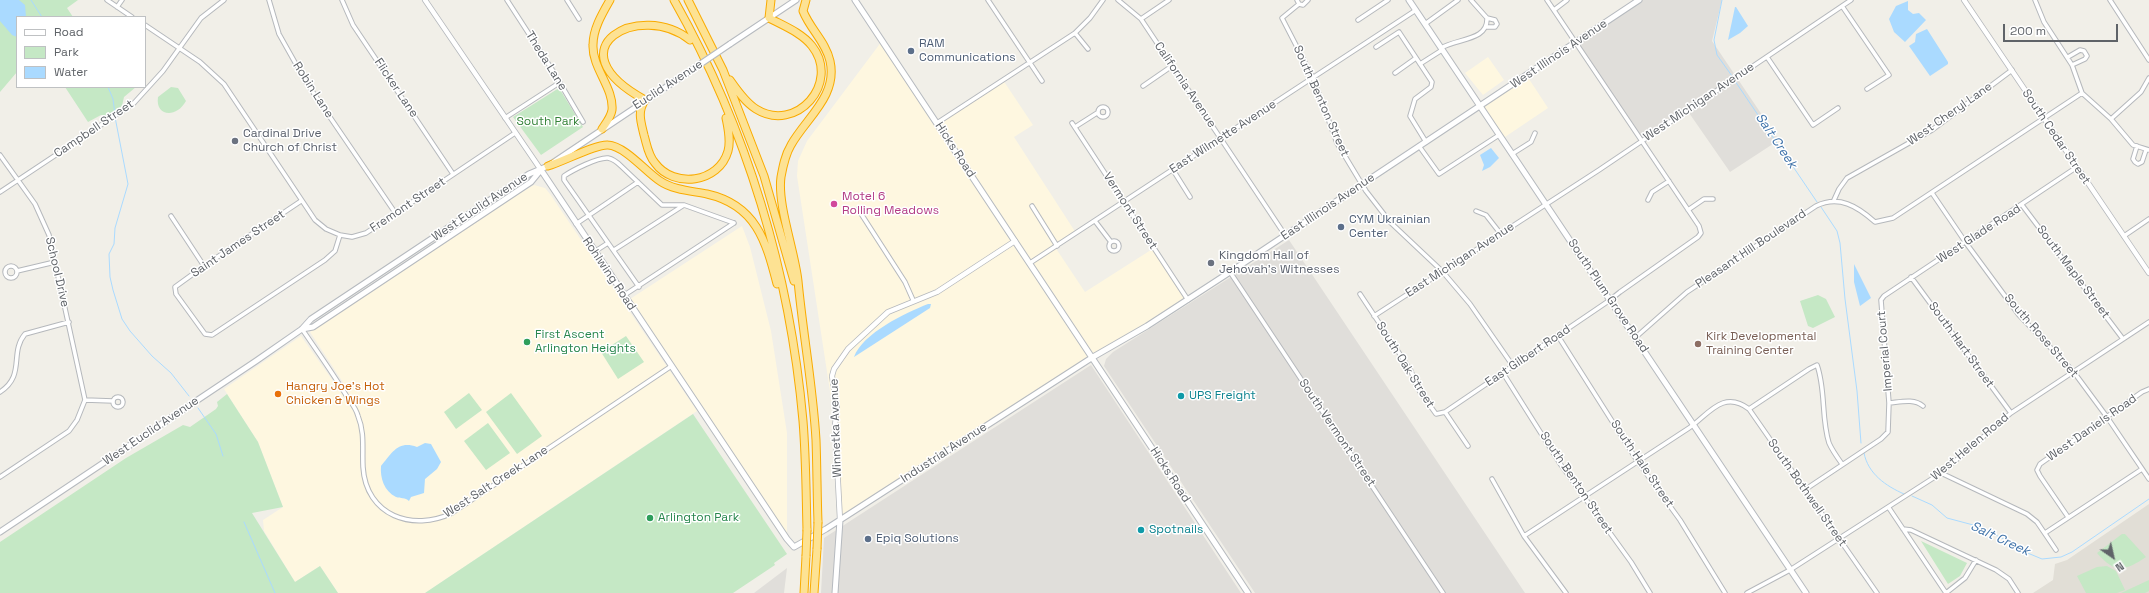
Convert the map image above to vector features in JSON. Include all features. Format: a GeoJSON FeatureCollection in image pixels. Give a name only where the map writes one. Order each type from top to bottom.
{"type":"FeatureCollection","features":[{"type":"Feature","properties":{"kind":"highway"},"geometry":{"type":"LineString","coordinates":[[602,129],[610,116],[611,104],[595,60],[593,41],[596,29],[610,0]]}},
{"type":"Feature","properties":{"kind":"highway"},"geometry":{"type":"LineString","coordinates":[[674,0],[714,79],[761,203],[774,248],[792,331],[805,441],[806,556],[804,593]]}},
{"type":"Feature","properties":{"kind":"highway"},"geometry":{"type":"LineString","coordinates":[[688,0],[723,70],[764,176],[780,226],[799,304],[812,391],[816,440],[818,522],[814,593]]}},
{"type":"Feature","properties":{"kind":"highway"},"geometry":{"type":"LineString","coordinates":[[693,0],[703,29]]}},
{"type":"Feature","properties":{"kind":"highway"},"geometry":{"type":"LineString","coordinates":[[723,70],[746,100],[762,112],[774,116],[797,112],[808,104],[818,90],[821,80],[819,57],[806,40],[769,18],[771,0]]}},
{"type":"Feature","properties":{"kind":"highway"},"geometry":{"type":"LineString","coordinates":[[799,304],[798,280],[782,201],[781,179],[784,162],[791,146],[825,97],[831,76],[829,55],[803,11],[806,0]]}},
{"type":"Feature","properties":{"kind":"highway"},"geometry":{"type":"LineString","coordinates":[[677,22],[708,65]]}},
{"type":"Feature","properties":{"kind":"highway"},"geometry":{"type":"LineString","coordinates":[[605,32],[602,44],[608,64],[625,84],[646,100],[640,111],[640,117],[648,151],[654,162],[661,170],[674,177],[686,180],[698,179],[710,174],[719,166],[728,149],[729,132],[714,79]]}},
{"type":"Feature","properties":{"kind":"highway"},"geometry":{"type":"LineString","coordinates":[[548,166],[599,146],[608,145],[621,150],[666,185],[718,197],[734,204],[752,221],[767,246],[784,314],[792,331]]}},
{"type":"Feature","properties":{"kind":"main road","name":"Euclid Avenue"},"geometry":{"type":"LineString","coordinates":[[541,170],[796,0]]}},
{"type":"Feature","properties":{"kind":"main road","name":"Hicks Road"},"geometry":{"type":"LineString","coordinates":[[855,0],[1055,302],[1093,356],[1248,593]]}},
{"type":"Feature","properties":{"kind":"main road","name":"West Illinois Avenue"},"geometry":{"type":"LineString","coordinates":[[1480,107],[1638,0]]}},
{"type":"Feature","properties":{"kind":"main road","name":"South Plum Grove Road"},"geometry":{"type":"LineString","coordinates":[[1411,1],[1480,107],[1806,593]]}},
{"type":"Feature","properties":{"kind":"main road","name":"East Illinois Avenue"},"geometry":{"type":"LineString","coordinates":[[1093,356],[1147,326],[1188,300],[1480,107]]}},
{"type":"Feature","properties":{"kind":"main road","name":"Rohlwing Road"},"geometry":{"type":"LineString","coordinates":[[541,170],[670,367],[787,539],[794,547]]}},
{"type":"Feature","properties":{"kind":"main road","name":"West Euclid Avenue"},"geometry":{"type":"LineString","coordinates":[[302,329],[313,327],[531,182],[541,170]]}},
{"type":"Feature","properties":{"kind":"main road","name":"West Euclid Avenue"},"geometry":{"type":"LineString","coordinates":[[0,532],[302,329],[310,319],[529,174],[541,170]]}},
{"type":"Feature","properties":{"kind":"main road","name":"Industrial Avenue"},"geometry":{"type":"LineString","coordinates":[[794,547],[840,520],[1093,356]]}},
{"type":"Feature","properties":{"kind":"main road"},"geometry":{"type":"LineString","coordinates":[[835,593],[840,520]]}},
{"type":"Feature","properties":{"kind":"street"},"geometry":{"type":"LineString","coordinates":[[107,0],[130,16]]}},
{"type":"Feature","properties":{"kind":"street"},"geometry":{"type":"LineString","coordinates":[[117,7],[122,0]]}},
{"type":"Feature","properties":{"kind":"street","name":"Campbell Street"},"geometry":{"type":"LineString","coordinates":[[0,192],[134,103],[150,88],[201,18],[224,0]]}},
{"type":"Feature","properties":{"kind":"street","name":"Robin Lane"},"geometry":{"type":"LineString","coordinates":[[269,0],[279,34],[299,71],[396,214]]}},
{"type":"Feature","properties":{"kind":"street","name":"Flicker Lane"},"geometry":{"type":"LineString","coordinates":[[342,0],[354,25],[453,174]]}},
{"type":"Feature","properties":{"kind":"street","name":"Rohlwing Road"},"geometry":{"type":"LineString","coordinates":[[425,0],[541,170]]}},
{"type":"Feature","properties":{"kind":"street","name":"Theda Lane"},"geometry":{"type":"LineString","coordinates":[[507,0],[584,122]]}},
{"type":"Feature","properties":{"kind":"street"},"geometry":{"type":"LineString","coordinates":[[567,0],[579,19]]}},
{"type":"Feature","properties":{"kind":"street"},"geometry":{"type":"LineString","coordinates":[[988,0],[1042,81]]}},
{"type":"Feature","properties":{"kind":"street"},"geometry":{"type":"LineString","coordinates":[[937,123],[1075,33],[1090,18],[1103,0]]}},
{"type":"Feature","properties":{"kind":"street","name":"California Avenue"},"geometry":{"type":"LineString","coordinates":[[1118,0],[1141,18],[1286,235]]}},
{"type":"Feature","properties":{"kind":"street"},"geometry":{"type":"LineString","coordinates":[[1141,18],[1169,0]]}},
{"type":"Feature","properties":{"kind":"street"},"geometry":{"type":"LineString","coordinates":[[1296,0],[1299,4]]}},
{"type":"Feature","properties":{"kind":"street","name":"South Benton Street"},"geometry":{"type":"LineString","coordinates":[[1308,0],[1305,4],[1299,4],[1282,18],[1313,78],[1337,143],[1362,185],[1390,222],[1442,271],[1470,304],[1513,366]]}},
{"type":"Feature","properties":{"kind":"street"},"geometry":{"type":"LineString","coordinates":[[1358,20],[1388,0]]}},
{"type":"Feature","properties":{"kind":"street"},"geometry":{"type":"LineString","coordinates":[[1425,24],[1458,0]]}},
{"type":"Feature","properties":{"kind":"street"},"geometry":{"type":"LineString","coordinates":[[1471,0],[1487,18],[1495,20],[1497,24],[1495,27],[1487,27]]}},
{"type":"Feature","properties":{"kind":"street"},"geometry":{"type":"LineString","coordinates":[[1547,0],[1688,210],[1704,199],[1713,198]]}},
{"type":"Feature","properties":{"kind":"street"},"geometry":{"type":"LineString","coordinates":[[1554,10],[1567,0]]}},
{"type":"Feature","properties":{"kind":"street","name":"West Michigan Avenue"},"geometry":{"type":"LineString","coordinates":[[1545,203],[1642,141],[1851,0]]}},
{"type":"Feature","properties":{"kind":"street","name":"South Cedar Street"},"geometry":{"type":"LineString","coordinates":[[1964,0],[2149,273]]}},
{"type":"Feature","properties":{"kind":"street"},"geometry":{"type":"LineString","coordinates":[[2035,0],[2044,22],[2068,57],[2082,94],[2111,119],[2133,144],[2138,146],[2148,150],[2142,162],[2138,164],[2133,159],[2138,146]]}},
{"type":"Feature","properties":{"kind":"street"},"geometry":{"type":"LineString","coordinates":[[2110,0],[2149,60]]}},
{"type":"Feature","properties":{"kind":"street"},"geometry":{"type":"LineString","coordinates":[[1842,6],[1889,75],[1868,89]]}},
{"type":"Feature","properties":{"kind":"street","name":"East Wilmette Avenue"},"geometry":{"type":"LineString","coordinates":[[1030,263],[1416,10]]}},
{"type":"Feature","properties":{"kind":"street"},"geometry":{"type":"LineString","coordinates":[[1420,64],[1449,44],[1474,37],[1484,32],[1487,27],[1487,18]]}},
{"type":"Feature","properties":{"kind":"street"},"geometry":{"type":"LineString","coordinates":[[146,27],[200,62],[224,84],[315,220],[326,229],[340,235]]}},
{"type":"Feature","properties":{"kind":"street"},"geometry":{"type":"LineString","coordinates":[[1376,47],[1398,32],[1433,84],[1416,97],[1410,116],[1426,142]]}},
{"type":"Feature","properties":{"kind":"street"},"geometry":{"type":"LineString","coordinates":[[1075,33],[1088,49]]}},
{"type":"Feature","properties":{"kind":"street"},"geometry":{"type":"LineString","coordinates":[[2068,57],[2080,50],[2084,51],[2087,56],[2086,59],[2072,65]]}},
{"type":"Feature","properties":{"kind":"street"},"geometry":{"type":"LineString","coordinates":[[1767,57],[1813,125],[1838,108]]}},
{"type":"Feature","properties":{"kind":"street"},"geometry":{"type":"LineString","coordinates":[[1395,73],[1416,58]]}},
{"type":"Feature","properties":{"kind":"street"},"geometry":{"type":"LineString","coordinates":[[1143,86],[1172,66]]}},
{"type":"Feature","properties":{"kind":"street","name":"West Cheryl Lane"},"geometry":{"type":"LineString","coordinates":[[1834,200],[1839,189],[1847,178],[1932,130],[2012,70]]}},
{"type":"Feature","properties":{"kind":"street"},"geometry":{"type":"LineString","coordinates":[[2111,119],[2141,92],[2149,80]]}},
{"type":"Feature","properties":{"kind":"street"},"geometry":{"type":"LineString","coordinates":[[505,118],[559,82]]}},
{"type":"Feature","properties":{"kind":"street"},"geometry":{"type":"LineString","coordinates":[[1834,200],[1850,204],[1875,222],[1893,218],[2082,94]]}},
{"type":"Feature","properties":{"kind":"street"},"geometry":{"type":"LineString","coordinates":[[1075,127],[1097,113]]}},
{"type":"Feature","properties":{"kind":"street","name":"Vermont Street"},"geometry":{"type":"LineString","coordinates":[[1072,123],[1188,300]]}},
{"type":"Feature","properties":{"kind":"street","name":"Fremont Street"},"geometry":{"type":"LineString","coordinates":[[340,235],[358,236],[396,214],[453,174],[516,133]]}},
{"type":"Feature","properties":{"kind":"street"},"geometry":{"type":"LineString","coordinates":[[1512,154],[1531,142],[1535,133]]}},
{"type":"Feature","properties":{"kind":"street"},"geometry":{"type":"LineString","coordinates":[[1419,146],[1439,174],[1499,135]]}},
{"type":"Feature","properties":{"kind":"street","name":"School Drive"},"geometry":{"type":"LineString","coordinates":[[0,155],[19,179],[42,218],[49,235],[85,400]]}},
{"type":"Feature","properties":{"kind":"street"},"geometry":{"type":"LineString","coordinates":[[624,296],[639,287],[734,223],[684,205],[662,205],[616,161],[607,158],[564,176],[564,180],[639,287]]}},
{"type":"Feature","properties":{"kind":"street","name":"West Glade Road"},"geometry":{"type":"LineString","coordinates":[[1881,300],[1911,277],[1966,243],[2077,167]]}},
{"type":"Feature","properties":{"kind":"street"},"geometry":{"type":"LineString","coordinates":[[1173,170],[1190,197]]}},
{"type":"Feature","properties":{"kind":"street"},"geometry":{"type":"LineString","coordinates":[[1648,200],[1652,192],[1669,181]]}},
{"type":"Feature","properties":{"kind":"street"},"geometry":{"type":"LineString","coordinates":[[575,224],[638,182]]}},
{"type":"Feature","properties":{"kind":"street","name":"South Rose Street"},"geometry":{"type":"LineString","coordinates":[[1932,193],[1966,243],[2019,315],[2073,371],[2107,417],[2149,479]]}},
{"type":"Feature","properties":{"kind":"street","name":"Pleasant Hill Boulevard"},"geometry":{"type":"LineString","coordinates":[[1636,338],[1679,298],[1816,206],[1834,200]]}},
{"type":"Feature","properties":{"kind":"street","name":"Saint James Street"},"geometry":{"type":"LineString","coordinates":[[301,201],[204,266],[175,288],[176,294],[202,333],[207,336],[212,335],[329,258],[337,248],[340,235]]}},
{"type":"Feature","properties":{"kind":"street","name":"East Michigan Avenue"},"geometry":{"type":"LineString","coordinates":[[1374,316],[1545,203]]}},
{"type":"Feature","properties":{"kind":"street"},"geometry":{"type":"LineString","coordinates":[[614,250],[684,205]]}},
{"type":"Feature","properties":{"kind":"street","name":"South Maple Street"},"geometry":{"type":"LineString","coordinates":[[2022,205],[2123,339]]}},
{"type":"Feature","properties":{"kind":"street"},"geometry":{"type":"LineString","coordinates":[[1032,206],[1057,246]]}},
{"type":"Feature","properties":{"kind":"street"},"geometry":{"type":"LineString","coordinates":[[858,209],[905,282],[913,300]]}},
{"type":"Feature","properties":{"kind":"street","name":"East Gilbert Road"},"geometry":{"type":"LineString","coordinates":[[1445,412],[1558,336],[1698,237],[1701,233],[1699,226],[1688,210]]}},
{"type":"Feature","properties":{"kind":"street"},"geometry":{"type":"LineString","coordinates":[[1476,211],[1486,215],[1500,233]]}},
{"type":"Feature","properties":{"kind":"street"},"geometry":{"type":"LineString","coordinates":[[171,216],[204,266]]}},
{"type":"Feature","properties":{"kind":"street"},"geometry":{"type":"LineString","coordinates":[[2124,236],[2149,220]]}},
{"type":"Feature","properties":{"kind":"street"},"geometry":{"type":"LineString","coordinates":[[1095,221],[1111,242]]}},
{"type":"Feature","properties":{"kind":"street"},"geometry":{"type":"LineString","coordinates":[[1874,227],[1875,222]]}},
{"type":"Feature","properties":{"kind":"street","name":"Winnetka Avenue"},"geometry":{"type":"LineString","coordinates":[[840,520],[835,424],[837,409],[832,376],[834,369],[848,349],[888,312],[913,300],[937,292],[1015,241]]}},
{"type":"Feature","properties":{"kind":"street"},"geometry":{"type":"LineString","coordinates":[[594,252],[608,243]]}},
{"type":"Feature","properties":{"kind":"street"},"geometry":{"type":"LineString","coordinates":[[17,271],[55,262]]}},
{"type":"Feature","properties":{"kind":"street","name":"South Vermont Street"},"geometry":{"type":"LineString","coordinates":[[1230,272],[1443,593]]}},
{"type":"Feature","properties":{"kind":"street","name":"South Hart Street"},"geometry":{"type":"LineString","coordinates":[[1911,277],[2011,413]]}},
{"type":"Feature","properties":{"kind":"street","name":"South Oak Street"},"geometry":{"type":"LineString","coordinates":[[1360,294],[1411,371],[1418,390],[1430,409],[1436,414],[1445,412],[1468,446]]}},
{"type":"Feature","properties":{"kind":"street","name":"Imperial Court"},"geometry":{"type":"LineString","coordinates":[[1806,489],[1881,439],[1888,432],[1889,403],[1881,300]]}},
{"type":"Feature","properties":{"kind":"street"},"geometry":{"type":"LineString","coordinates":[[0,392],[11,383],[14,376],[18,344],[25,334],[69,322]]}},
{"type":"Feature","properties":{"kind":"street","name":"West Helen Road"},"geometry":{"type":"LineString","coordinates":[[1747,593],[1790,570],[1889,508],[1941,473],[2011,413],[2149,322]]}},
{"type":"Feature","properties":{"kind":"street","name":"West Salt Creek Lane"},"geometry":{"type":"LineString","coordinates":[[302,329],[358,415],[363,444],[363,467],[370,494],[383,509],[395,516],[417,522],[433,521],[452,513],[670,367]]}},
{"type":"Feature","properties":{"kind":"street","name":"South Hale Street"},"geometry":{"type":"LineString","coordinates":[[1558,336],[1638,462],[1680,520],[1725,593]]}},
{"type":"Feature","properties":{"kind":"street"},"geometry":{"type":"LineString","coordinates":[[1524,536],[1694,425],[1700,417],[1723,403],[1732,401],[1741,402],[1749,409],[1817,365],[1820,375],[1826,430],[1830,443],[1842,464]]}},
{"type":"Feature","properties":{"kind":"street","name":"South Benton Street"},"geometry":{"type":"LineString","coordinates":[[1502,373],[1584,497],[1631,562],[1650,593]]}},
{"type":"Feature","properties":{"kind":"street","name":"West Daniels Road"},"geometry":{"type":"LineString","coordinates":[[2068,517],[2040,476],[2038,470],[2040,464],[2149,389]]}},
{"type":"Feature","properties":{"kind":"street"},"geometry":{"type":"LineString","coordinates":[[0,477],[69,431],[77,420],[85,400],[113,401]]}},
{"type":"Feature","properties":{"kind":"street","name":"Imperial Court"},"geometry":{"type":"LineString","coordinates":[[1889,403],[1908,401],[1919,402],[1923,406]]}},
{"type":"Feature","properties":{"kind":"street","name":"South Bothwell Street"},"geometry":{"type":"LineString","coordinates":[[1749,409],[1790,470],[1806,489],[1876,593]]}},
{"type":"Feature","properties":{"kind":"street"},"geometry":{"type":"LineString","coordinates":[[2045,533],[2142,469]]}},
{"type":"Feature","properties":{"kind":"street"},"geometry":{"type":"LineString","coordinates":[[1941,473],[2028,514],[2037,522],[2056,550]]}},
{"type":"Feature","properties":{"kind":"street"},"geometry":{"type":"LineString","coordinates":[[1492,479],[1524,536],[1566,593]]}},
{"type":"Feature","properties":{"kind":"street"},"geometry":{"type":"LineString","coordinates":[[1889,508],[1946,593],[1965,578],[1976,560]]}},
{"type":"Feature","properties":{"kind":"street"},"geometry":{"type":"LineString","coordinates":[[1903,529],[1911,530],[2003,574],[2018,593]]}},
{"type":"Feature","properties":{"kind":"shaded area"},"geometry":{"type":"Polygon","coordinates":[[[1639,0],[1722,0],[1712,41],[1779,140],[1730,172],[1687,110],[1642,141],[1576,43],[1639,0]]]}},
{"type":"Feature","properties":{"kind":"shaded area"},"geometry":{"type":"Polygon","coordinates":[[[882,41],[937,123],[1003,80],[1033,125],[1014,137],[1076,233],[1055,247],[1085,292],[1154,248],[1188,300],[840,520],[835,424],[797,176],[798,161],[807,141],[882,41]]]}},
{"type":"Feature","properties":{"kind":"shaded area"},"geometry":{"type":"Polygon","coordinates":[[[1488,57],[1504,80],[1483,95],[1465,73],[1488,57]]]}},
{"type":"Feature","properties":{"kind":"shaded area"},"geometry":{"type":"Polygon","coordinates":[[[1527,76],[1548,108],[1502,139],[1480,107],[1527,76]]]}},
{"type":"Feature","properties":{"kind":"shaded area"},"geometry":{"type":"Polygon","coordinates":[[[534,185],[545,188],[550,194],[697,411],[425,593],[338,593],[320,566],[295,582],[264,531],[263,520],[283,507],[258,442],[224,389],[301,336],[338,388],[344,384],[310,332],[478,218],[534,185]]]}},
{"type":"Feature","properties":{"kind":"shaded area"},"geometry":{"type":"Polygon","coordinates":[[[742,226],[750,247],[771,331],[787,433],[787,539],[627,301],[742,226]]]}},
{"type":"Feature","properties":{"kind":"shaded area"},"geometry":{"type":"Polygon","coordinates":[[[1289,240],[1525,593],[1255,593],[1104,366],[1106,359],[1113,352],[1289,240]]]}},
{"type":"Feature","properties":{"kind":"shaded area"},"geometry":{"type":"Polygon","coordinates":[[[1091,365],[1241,593],[821,593],[824,538],[1091,365]]]}},
{"type":"Feature","properties":{"kind":"shaded area"},"geometry":{"type":"Polygon","coordinates":[[[2149,504],[2149,593],[2033,593],[2053,580],[2055,564],[2067,560],[2149,504]]]}},
{"type":"Feature","properties":{"kind":"shaded area"},"geometry":{"type":"Polygon","coordinates":[[[787,568],[784,593],[754,593],[787,568]]]}},
{"type":"Feature","properties":{"kind":"green space"},"geometry":{"type":"Polygon","coordinates":[[[0,0],[78,0],[67,8],[72,16],[16,16],[16,73],[0,92],[0,0]]]}},
{"type":"Feature","properties":{"kind":"green space"},"geometry":{"type":"Polygon","coordinates":[[[171,87],[178,88],[186,101],[177,111],[167,113],[160,108],[158,97],[171,87]]]}},
{"type":"Feature","properties":{"kind":"green space"},"geometry":{"type":"Polygon","coordinates":[[[66,88],[135,88],[124,97],[122,106],[106,116],[101,115],[88,122],[66,88]]]}},
{"type":"Feature","properties":{"kind":"green space","name":"South Park"},"geometry":{"type":"Polygon","coordinates":[[[559,88],[583,127],[541,155],[513,117],[559,88]]]}},
{"type":"Feature","properties":{"kind":"green space"},"geometry":{"type":"Polygon","coordinates":[[[1818,295],[1826,299],[1835,317],[1813,328],[1808,326],[1800,301],[1818,295]]]}},
{"type":"Feature","properties":{"kind":"green space"},"geometry":{"type":"Polygon","coordinates":[[[626,336],[644,362],[618,379],[601,352],[626,336]]]}},
{"type":"Feature","properties":{"kind":"green space"},"geometry":{"type":"Polygon","coordinates":[[[469,393],[482,410],[456,429],[444,412],[469,393]]]}},
{"type":"Feature","properties":{"kind":"green space"},"geometry":{"type":"Polygon","coordinates":[[[511,393],[542,436],[517,454],[486,412],[511,393]]]}},
{"type":"Feature","properties":{"kind":"green space"},"geometry":{"type":"Polygon","coordinates":[[[227,394],[258,442],[283,507],[252,513],[295,582],[320,566],[338,593],[0,593],[0,542],[126,458],[183,425],[190,427],[216,409],[218,406],[217,402],[227,394]]]}},
{"type":"Feature","properties":{"kind":"green space","name":"Arlington Park"},"geometry":{"type":"Polygon","coordinates":[[[693,414],[787,554],[774,563],[775,565],[733,593],[425,593],[693,414]]]}},
{"type":"Feature","properties":{"kind":"green space"},"geometry":{"type":"Polygon","coordinates":[[[488,423],[510,453],[486,470],[464,441],[488,423]]]}},
{"type":"Feature","properties":{"kind":"green space"},"geometry":{"type":"Polygon","coordinates":[[[2122,534],[2125,534],[2146,557],[2132,565],[2120,568],[2109,564],[2097,553],[2122,534]]]}},
{"type":"Feature","properties":{"kind":"green space"},"geometry":{"type":"Polygon","coordinates":[[[1921,541],[1967,563],[1960,576],[1948,584],[1921,541]]]}},
{"type":"Feature","properties":{"kind":"green space"},"geometry":{"type":"Polygon","coordinates":[[[2107,566],[2116,571],[2125,590],[2117,593],[2086,593],[2077,576],[2097,567],[2107,566]]]}},
{"type":"Feature","properties":{"kind":"green space"},"geometry":{"type":"Polygon","coordinates":[[[2149,580],[2149,591],[2145,593],[2121,593],[2149,580]]]}},
{"type":"Feature","properties":{"kind":"water"},"geometry":{"type":"Polygon","coordinates":[[[0,0],[19,0],[25,5],[26,16],[16,16],[16,37],[12,35],[0,21],[0,0]]]}},
{"type":"Feature","properties":{"kind":"water"},"geometry":{"type":"Polygon","coordinates":[[[1908,1],[1908,10],[1913,14],[1919,13],[1926,20],[1905,42],[1894,32],[1889,19],[1896,6],[1908,1]]]}},
{"type":"Feature","properties":{"kind":"water"},"geometry":{"type":"Polygon","coordinates":[[[1735,7],[1748,26],[1728,40],[1735,7]]]}},
{"type":"Feature","properties":{"kind":"water"},"geometry":{"type":"Polygon","coordinates":[[[1927,29],[1948,62],[1948,64],[1930,76],[1909,46],[1915,42],[1916,34],[1927,29]]]}},
{"type":"Feature","properties":{"kind":"water"},"geometry":{"type":"Polygon","coordinates":[[[1491,148],[1499,158],[1490,167],[1482,171],[1484,165],[1480,155],[1491,148]]]}},
{"type":"Feature","properties":{"kind":"water"},"geometry":{"type":"Polygon","coordinates":[[[1854,264],[1871,298],[1860,306],[1854,282],[1854,264]]]}},
{"type":"Feature","properties":{"kind":"water"},"geometry":{"type":"Polygon","coordinates":[[[931,304],[930,308],[854,357],[859,348],[875,332],[897,318],[931,304]]]}},
{"type":"Feature","properties":{"kind":"water"},"geometry":{"type":"Polygon","coordinates":[[[425,443],[431,444],[441,462],[437,469],[425,479],[424,493],[411,497],[409,501],[396,497],[388,491],[382,480],[381,466],[396,449],[405,445],[417,447],[425,443]]]}},
{"type":"Feature","properties":{"kind":"waterway"},"geometry":{"type":"LineString","coordinates":[[31,0],[41,16]]}},
{"type":"Feature","properties":{"kind":"waterway","name":"Salt Creek"},"geometry":{"type":"LineString","coordinates":[[1722,0],[1714,40],[1717,55],[1732,76]]}},
{"type":"Feature","properties":{"kind":"waterway","name":"Salt Creek"},"geometry":{"type":"LineString","coordinates":[[1735,81],[1817,202]]}},
{"type":"Feature","properties":{"kind":"waterway"},"geometry":{"type":"LineString","coordinates":[[108,88],[113,99],[115,114]]}},
{"type":"Feature","properties":{"kind":"waterway"},"geometry":{"type":"LineString","coordinates":[[115,117],[128,184],[115,228],[114,244],[109,254],[110,277],[113,290],[122,319],[130,331],[152,356],[171,373],[189,396]]}},
{"type":"Feature","properties":{"kind":"waterway","name":"Salt Creek"},"geometry":{"type":"LineString","coordinates":[[1821,207],[1837,231],[1840,243],[1845,299],[1857,391],[1861,443]]}},
{"type":"Feature","properties":{"kind":"waterway"},"geometry":{"type":"LineString","coordinates":[[198,408],[216,434],[223,456]]}},
{"type":"Feature","properties":{"kind":"waterway","name":"Salt Creek"},"geometry":{"type":"LineString","coordinates":[[1864,453],[1869,467],[1874,473],[1884,483],[1904,494]]}},
{"type":"Feature","properties":{"kind":"waterway","name":"Salt Creek"},"geometry":{"type":"LineString","coordinates":[[1912,496],[1932,505],[1947,518],[1977,526],[2010,542],[2018,549],[2042,559],[2061,557],[2072,552],[2149,499]]}},
{"type":"Feature","properties":{"kind":"waterway"},"geometry":{"type":"LineString","coordinates":[[244,522],[275,593]]}},
{"type":"Feature","properties":{"kind":"place","name":"RAM Communications"},"geometry":{"type":"Point","coordinates":[911,51]}},
{"type":"Feature","properties":{"kind":"place","name":"Cardinal Drive Church of Christ"},"geometry":{"type":"Point","coordinates":[235,141]}},
{"type":"Feature","properties":{"kind":"place","name":"Motel 6 Rolling Meadows"},"geometry":{"type":"Point","coordinates":[834,204]}},
{"type":"Feature","properties":{"kind":"place","name":"CYM Ukrainian Center"},"geometry":{"type":"Point","coordinates":[1341,227]}},
{"type":"Feature","properties":{"kind":"place","name":"Kingdom Hall of Jehovah's Witnesses"},"geometry":{"type":"Point","coordinates":[1211,263]}},
{"type":"Feature","properties":{"kind":"place","name":"First Ascent Arlington Heights"},"geometry":{"type":"Point","coordinates":[527,342]}},
{"type":"Feature","properties":{"kind":"place","name":"Kirk Developmental Training Center"},"geometry":{"type":"Point","coordinates":[1698,344]}},
{"type":"Feature","properties":{"kind":"place","name":"Hangry Joe's Hot Chicken & Wings"},"geometry":{"type":"Point","coordinates":[278,394]}},
{"type":"Feature","properties":{"kind":"place","name":"UPS Freight"},"geometry":{"type":"Point","coordinates":[1181,396]}},
{"type":"Feature","properties":{"kind":"place","name":"Arlington Park"},"geometry":{"type":"Point","coordinates":[650,518]}},
{"type":"Feature","properties":{"kind":"place","name":"Spotnails"},"geometry":{"type":"Point","coordinates":[1141,530]}},
{"type":"Feature","properties":{"kind":"place","name":"Epiq Solutions"},"geometry":{"type":"Point","coordinates":[868,539]}}]}
